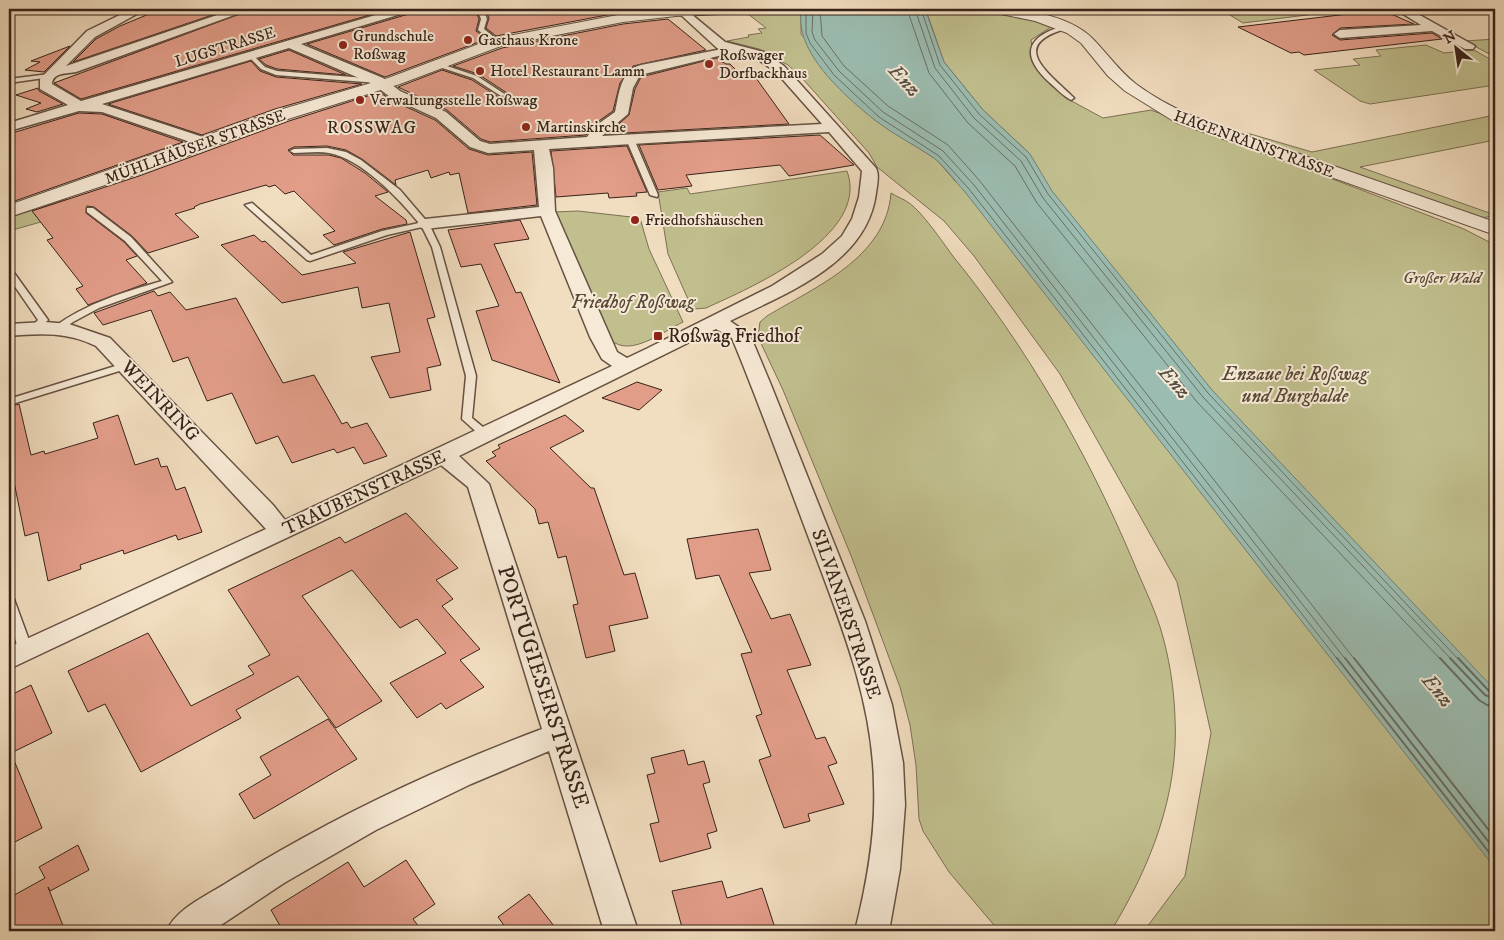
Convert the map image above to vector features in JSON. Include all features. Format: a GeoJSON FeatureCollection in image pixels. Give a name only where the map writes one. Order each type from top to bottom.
{"type":"FeatureCollection","features":[{"type":"Feature","properties":{"kind":"street"},"geometry":{"type":"LineString","coordinates":[[140,9],[91,34],[51,73],[45,81],[48,89],[81,107],[104,108],[207,143]]}},
{"type":"Feature","properties":{"kind":"street"},"geometry":{"type":"LineString","coordinates":[[51,73],[72,69],[245,9]]}},
{"type":"Feature","properties":{"kind":"street","name":"LUGSTRASSE"},"geometry":{"type":"LineString","coordinates":[[9,127],[407,9]]}},
{"type":"Feature","properties":{"kind":"street","name":"MÜHLHÄUSER STRASSE"},"geometry":{"type":"LineString","coordinates":[[9,211],[291,112],[438,65],[496,42],[601,21],[683,10],[746,9]]}},
{"type":"Feature","properties":{"kind":"street","name":"HAGENRAINSTRASSE"},"geometry":{"type":"LineString","coordinates":[[1000,9],[1038,17],[1067,27],[1086,40],[1114,73],[1131,88],[1181,118],[1495,229]]}},
{"type":"Feature","properties":{"kind":"street"},"geometry":{"type":"LineString","coordinates":[[1401,9],[1469,46]]}},
{"type":"Feature","properties":{"kind":"street","name":"TRAUBENSTRASSE"},"geometry":{"type":"LineString","coordinates":[[17,655],[444,455],[626,366],[785,287],[815,268],[839,249],[856,229],[868,199],[870,170],[798,86],[775,65],[760,55],[719,44],[683,10]]}},
{"type":"Feature","properties":{"kind":"street"},"geometry":{"type":"LineString","coordinates":[[1340,34],[1436,27]]}},
{"type":"Feature","properties":{"kind":"street"},"geometry":{"type":"LineString","coordinates":[[290,44],[380,83],[395,94],[441,115],[482,148],[503,149],[592,141],[833,128]]}},
{"type":"Feature","properties":{"kind":"street"},"geometry":{"type":"LineString","coordinates":[[592,141],[599,130],[621,114],[626,88],[635,72],[656,65],[723,52],[734,48]]}},
{"type":"Feature","properties":{"kind":"street"},"geometry":{"type":"LineString","coordinates":[[541,146],[545,168],[547,211],[600,337],[610,355],[626,366]]}},
{"type":"Feature","properties":{"kind":"street"},"geometry":{"type":"LineString","coordinates":[[425,224],[547,211]]}},
{"type":"Feature","properties":{"kind":"street","name":"SILVANERSTRASSE"},"geometry":{"type":"LineString","coordinates":[[717,321],[740,335],[833,569],[874,690],[883,726],[889,764],[890,806],[880,901],[872,931]]}},
{"type":"Feature","properties":{"kind":"street","name":"WEINRING"},"geometry":{"type":"LineString","coordinates":[[9,330],[35,328],[77,332],[96,338],[108,346],[265,511],[281,532]]}},
{"type":"Feature","properties":{"kind":"street","name":"PORTUGIESERSTRASSE"},"geometry":{"type":"LineString","coordinates":[[444,455],[478,484],[621,931]]}},
{"type":"Feature","properties":{"kind":"street"},"geometry":{"type":"LineString","coordinates":[[184,931],[311,850],[382,811],[502,756],[558,736]]}},
{"type":"Feature","properties":{"kind":"lane"},"geometry":{"type":"LineString","coordinates":[[480,9],[484,19],[481,30],[496,42]]}},
{"type":"Feature","properties":{"kind":"lane"},"geometry":{"type":"LineString","coordinates":[[1067,27],[1053,31],[1041,38],[1034,47],[1034,57],[1039,68],[1071,98]]}},
{"type":"Feature","properties":{"kind":"lane"},"geometry":{"type":"LineString","coordinates":[[251,56],[263,68],[276,73],[380,83]]}},
{"type":"Feature","properties":{"kind":"lane"},"geometry":{"type":"LineString","coordinates":[[438,65],[474,77],[503,95]]}},
{"type":"Feature","properties":{"kind":"lane"},"geometry":{"type":"LineString","coordinates":[[9,81],[51,73]]}},
{"type":"Feature","properties":{"kind":"lane"},"geometry":{"type":"LineString","coordinates":[[630,139],[654,195]]}},
{"type":"Feature","properties":{"kind":"lane"},"geometry":{"type":"LineString","coordinates":[[294,151],[327,150],[344,154],[358,162],[397,192],[425,224],[436,247],[471,376],[468,419],[486,435]]}},
{"type":"Feature","properties":{"kind":"lane"},"geometry":{"type":"LineString","coordinates":[[249,206],[310,258],[385,233],[425,224]]}},
{"type":"Feature","properties":{"kind":"lane"},"geometry":{"type":"LineString","coordinates":[[57,329],[73,316],[98,304],[168,282],[128,239],[90,210]]}},
{"type":"Feature","properties":{"kind":"lane"},"geometry":{"type":"LineString","coordinates":[[9,272],[43,320],[35,328]]}},
{"type":"Feature","properties":{"kind":"lane"},"geometry":{"type":"LineString","coordinates":[[9,402],[125,366]]}},
{"type":"Feature","properties":{"kind":"lane"},"geometry":{"type":"LineString","coordinates":[[9,602],[17,655]]}},
{"type":"Feature","properties":{"kind":"green space"},"geometry":{"type":"Polygon","coordinates":[[[1220,9],[1333,9],[1339,11],[1243,23],[1220,9]]]}},
{"type":"Feature","properties":{"kind":"green space","name":"Enzaue bei Roßwag und Burghalde"},"geometry":{"type":"Polygon","coordinates":[[[926,10],[1005,14],[1036,21],[1051,27],[1031,40],[1033,53],[1066,98],[1103,118],[1151,110],[1464,229],[1495,245],[1495,931],[1144,931],[1185,876],[1211,733],[1177,582],[1060,374],[974,256],[944,221],[877,167],[869,153],[788,65],[759,49],[727,41],[762,33],[758,29],[766,28],[748,14],[801,12],[801,34],[876,121],[936,159],[956,182],[1030,154],[983,110],[944,62],[926,10]]]}},
{"type":"Feature","properties":{"kind":"green space"},"geometry":{"type":"Polygon","coordinates":[[[1495,39],[1495,57],[1465,41],[1495,39]]]}},
{"type":"Feature","properties":{"kind":"green space"},"geometry":{"type":"Polygon","coordinates":[[[1426,45],[1444,53],[1474,50],[1495,62],[1495,85],[1370,104],[1360,101],[1314,70],[1360,65],[1353,59],[1381,56],[1376,50],[1426,45]]]}},
{"type":"Feature","properties":{"kind":"green space"},"geometry":{"type":"Polygon","coordinates":[[[1495,115],[1495,140],[1360,167],[1495,215],[1483,218],[1251,138],[1247,133],[1312,152],[1495,115]]]}},
{"type":"Feature","properties":{"kind":"green space"},"geometry":{"type":"Polygon","coordinates":[[[847,171],[850,195],[841,217],[825,238],[776,273],[750,287],[706,308],[695,309],[691,306],[668,254],[658,192],[687,188],[690,194],[847,171]]]}},
{"type":"Feature","properties":{"kind":"green space"},"geometry":{"type":"Polygon","coordinates":[[[891,193],[909,203],[926,220],[1005,326],[1030,364],[1096,480],[1151,602],[1160,627],[1174,695],[1175,747],[1172,775],[1167,802],[1149,856],[1138,882],[1111,931],[999,931],[949,872],[923,831],[919,819],[916,765],[910,725],[900,687],[852,558],[783,390],[758,337],[760,322],[767,316],[826,281],[862,253],[876,236],[886,216],[891,193]]]}},
{"type":"Feature","properties":{"kind":"green space"},"geometry":{"type":"Polygon","coordinates":[[[67,199],[83,210],[9,231],[9,218],[67,199]]]}},
{"type":"Feature","properties":{"kind":"green space","name":"Friedhof Roßwag"},"geometry":{"type":"Polygon","coordinates":[[[578,211],[640,218],[649,249],[683,322],[637,345],[619,345],[611,340],[554,212],[578,211]]]}},
{"type":"Feature","properties":{"kind":"water","name":"Enz"},"geometry":{"type":"Polygon","coordinates":[[[802,9],[925,9],[944,62],[983,110],[1030,154],[1052,191],[1212,390],[1495,690],[1495,868],[965,192],[934,158],[876,121],[850,99],[824,72],[813,57],[805,41],[801,25],[802,9]]]}},
{"type":"Feature","properties":{"kind":"building"},"geometry":{"type":"Polygon","coordinates":[[[161,9],[230,9],[73,62],[96,39],[120,26],[161,9]]]}},
{"type":"Feature","properties":{"kind":"building"},"geometry":{"type":"Polygon","coordinates":[[[253,9],[390,9],[81,99],[54,83],[253,9]]]}},
{"type":"Feature","properties":{"kind":"building"},"geometry":{"type":"Polygon","coordinates":[[[414,9],[475,9],[479,19],[476,31],[487,39],[385,77],[307,44],[412,13],[414,9]]]}},
{"type":"Feature","properties":{"kind":"building"},"geometry":{"type":"Polygon","coordinates":[[[485,9],[653,9],[623,12],[496,36],[486,28],[489,18],[485,9]]]}},
{"type":"Feature","properties":{"kind":"building"},"geometry":{"type":"Polygon","coordinates":[[[1382,10],[1414,24],[1340,28],[1332,35],[1340,40],[1432,33],[1442,39],[1304,55],[1299,52],[1291,53],[1238,27],[1382,10]]]}},
{"type":"Feature","properties":{"kind":"building"},"geometry":{"type":"Polygon","coordinates":[[[668,19],[706,50],[633,66],[620,83],[613,111],[593,125],[586,135],[490,142],[481,139],[447,110],[398,87],[442,70],[472,80],[500,98],[506,97],[507,93],[478,74],[453,66],[502,48],[623,24],[668,19]]]}},
{"type":"Feature","properties":{"kind":"building"},"geometry":{"type":"Polygon","coordinates":[[[70,46],[44,72],[25,70],[40,62],[31,61],[70,46]]]}},
{"type":"Feature","properties":{"kind":"building"},"geometry":{"type":"Polygon","coordinates":[[[289,50],[346,75],[277,69],[266,65],[259,59],[289,50]]]}},
{"type":"Feature","properties":{"kind":"building"},"geometry":{"type":"Polygon","coordinates":[[[716,58],[726,64],[730,64],[737,71],[747,70],[756,78],[789,124],[607,134],[629,115],[635,89],[641,77],[716,58]]]}},
{"type":"Feature","properties":{"kind":"building"},"geometry":{"type":"Polygon","coordinates":[[[251,61],[260,71],[276,77],[362,84],[275,109],[202,135],[108,104],[251,61]]]}},
{"type":"Feature","properties":{"kind":"building"},"geometry":{"type":"Polygon","coordinates":[[[38,88],[39,91],[63,104],[37,112],[26,109],[41,103],[16,95],[38,88]]]}},
{"type":"Feature","properties":{"kind":"building"},"geometry":{"type":"Polygon","coordinates":[[[380,92],[389,99],[435,120],[469,149],[488,155],[532,152],[537,205],[468,213],[459,173],[450,175],[449,172],[431,178],[428,170],[395,180],[396,185],[362,159],[346,150],[327,146],[294,147],[288,150],[293,155],[329,155],[341,158],[365,173],[388,192],[375,196],[406,220],[407,224],[382,229],[334,245],[323,235],[335,231],[294,191],[285,194],[275,185],[269,187],[266,185],[200,204],[195,208],[175,214],[199,237],[148,253],[132,236],[94,207],[87,206],[86,213],[124,242],[137,256],[126,260],[147,283],[88,305],[76,289],[83,286],[47,240],[53,238],[32,211],[139,176],[289,121],[380,92]]]}},
{"type":"Feature","properties":{"kind":"building"},"geometry":{"type":"Polygon","coordinates":[[[79,113],[102,114],[183,142],[9,203],[9,134],[79,113]]]}},
{"type":"Feature","properties":{"kind":"building"},"geometry":{"type":"Polygon","coordinates":[[[820,135],[854,165],[789,176],[780,165],[686,175],[692,186],[658,190],[639,145],[820,135]]]}},
{"type":"Feature","properties":{"kind":"building"},"geometry":{"type":"Polygon","coordinates":[[[627,146],[647,192],[636,193],[637,196],[609,198],[608,193],[556,197],[551,151],[627,146]]]}},
{"type":"Feature","properties":{"kind":"building"},"geometry":{"type":"Polygon","coordinates":[[[520,220],[529,239],[494,244],[516,293],[521,292],[560,383],[492,360],[476,311],[499,306],[481,264],[461,267],[448,230],[520,220]]]}},
{"type":"Feature","properties":{"kind":"building"},"geometry":{"type":"Polygon","coordinates":[[[410,232],[435,317],[427,319],[441,365],[427,368],[431,390],[390,398],[371,357],[400,352],[389,303],[362,308],[358,287],[282,303],[221,245],[254,235],[262,242],[265,241],[302,275],[356,263],[343,252],[410,232]]]}},
{"type":"Feature","properties":{"kind":"building"},"geometry":{"type":"Polygon","coordinates":[[[154,291],[158,296],[170,292],[186,310],[236,298],[283,383],[314,375],[342,424],[347,422],[351,428],[367,423],[387,456],[364,464],[354,447],[337,453],[334,449],[292,463],[278,436],[256,444],[232,393],[207,401],[188,357],[173,362],[151,310],[103,325],[94,313],[154,291]]]}},
{"type":"Feature","properties":{"kind":"building"},"geometry":{"type":"Polygon","coordinates":[[[637,382],[662,390],[639,410],[602,398],[637,382]]]}},
{"type":"Feature","properties":{"kind":"building"},"geometry":{"type":"Polygon","coordinates":[[[19,404],[31,455],[44,451],[45,454],[98,438],[93,423],[118,415],[135,465],[158,458],[161,467],[167,466],[176,490],[185,487],[202,532],[178,540],[176,535],[124,554],[123,550],[80,565],[81,569],[48,581],[38,532],[25,536],[14,482],[9,484],[9,407],[19,404]]]}},
{"type":"Feature","properties":{"kind":"building"},"geometry":{"type":"Polygon","coordinates":[[[565,415],[584,431],[550,448],[591,488],[594,488],[624,575],[635,573],[648,618],[609,626],[615,651],[586,658],[573,605],[578,604],[566,556],[558,558],[548,522],[539,524],[535,509],[486,461],[496,456],[492,452],[500,448],[498,445],[565,415]]]}},
{"type":"Feature","properties":{"kind":"building"},"geometry":{"type":"Polygon","coordinates":[[[406,513],[458,568],[436,580],[453,599],[442,606],[480,649],[460,660],[484,687],[446,709],[441,703],[417,718],[390,683],[446,653],[417,619],[400,628],[352,570],[302,596],[382,701],[336,728],[298,676],[236,710],[241,718],[141,772],[105,704],[88,712],[68,671],[148,633],[191,706],[254,674],[248,666],[270,655],[228,590],[340,537],[345,543],[406,513]]]}},
{"type":"Feature","properties":{"kind":"building"},"geometry":{"type":"Polygon","coordinates":[[[758,529],[771,570],[749,573],[771,619],[790,614],[811,665],[787,670],[816,739],[825,737],[837,763],[828,766],[844,804],[808,814],[810,821],[784,828],[759,760],[771,756],[756,716],[762,714],[741,654],[752,652],[719,575],[696,579],[687,539],[758,529]]]}},
{"type":"Feature","properties":{"kind":"building"},"geometry":{"type":"Polygon","coordinates":[[[31,685],[52,733],[11,753],[42,828],[9,845],[9,696],[31,685]]]}},
{"type":"Feature","properties":{"kind":"building"},"geometry":{"type":"Polygon","coordinates":[[[328,719],[357,759],[254,819],[239,794],[271,775],[260,757],[328,719]]]}},
{"type":"Feature","properties":{"kind":"building"},"geometry":{"type":"Polygon","coordinates":[[[684,750],[688,765],[704,761],[710,782],[703,784],[717,831],[707,834],[711,848],[660,862],[650,824],[659,822],[647,775],[655,773],[651,758],[684,750]]]}},
{"type":"Feature","properties":{"kind":"building"},"geometry":{"type":"Polygon","coordinates":[[[78,845],[89,870],[50,891],[48,887],[65,931],[9,931],[9,898],[45,878],[39,867],[78,845]]]}},
{"type":"Feature","properties":{"kind":"building"},"geometry":{"type":"Polygon","coordinates":[[[406,860],[435,904],[413,919],[422,931],[283,931],[271,910],[348,862],[364,887],[406,860]]]}},
{"type":"Feature","properties":{"kind":"building"},"geometry":{"type":"Polygon","coordinates":[[[722,881],[727,898],[762,888],[776,931],[683,931],[672,891],[722,881]]]}},
{"type":"Feature","properties":{"kind":"building"},"geometry":{"type":"Polygon","coordinates":[[[529,894],[558,931],[508,931],[498,917],[529,894]]]}},
{"type":"Feature","properties":{"kind":"place","name":"Gasthaus Krone"},"geometry":{"type":"Point","coordinates":[468,40]}},
{"type":"Feature","properties":{"kind":"place","name":"Grundschule Roßwag"},"geometry":{"type":"Point","coordinates":[343,45]}},
{"type":"Feature","properties":{"kind":"place","name":"Roßwager Dorfbackhaus"},"geometry":{"type":"Point","coordinates":[709,64]}},
{"type":"Feature","properties":{"kind":"place","name":"Hotel Restaurant Lamm"},"geometry":{"type":"Point","coordinates":[480,71]}},
{"type":"Feature","properties":{"kind":"place","name":"Verwaltungsstelle Roßwag"},"geometry":{"type":"Point","coordinates":[360,100]}},
{"type":"Feature","properties":{"kind":"place","name":"Martinskirche"},"geometry":{"type":"Point","coordinates":[526,127]}},
{"type":"Feature","properties":{"kind":"place","name":"Friedhofshäuschen"},"geometry":{"type":"Point","coordinates":[635,220]}},
{"type":"Feature","properties":{"kind":"place","name":"Roßwag Friedhof"},"geometry":{"type":"Point","coordinates":[658,336]}},
{"type":"Feature","properties":{"kind":"district","name":"ROSSWAG"},"geometry":{"type":"Point","coordinates":[372,128]}},
{"type":"Feature","properties":{"kind":"park label","name":"Großer Wald"},"geometry":{"type":"Point","coordinates":[1442,278]}}]}
